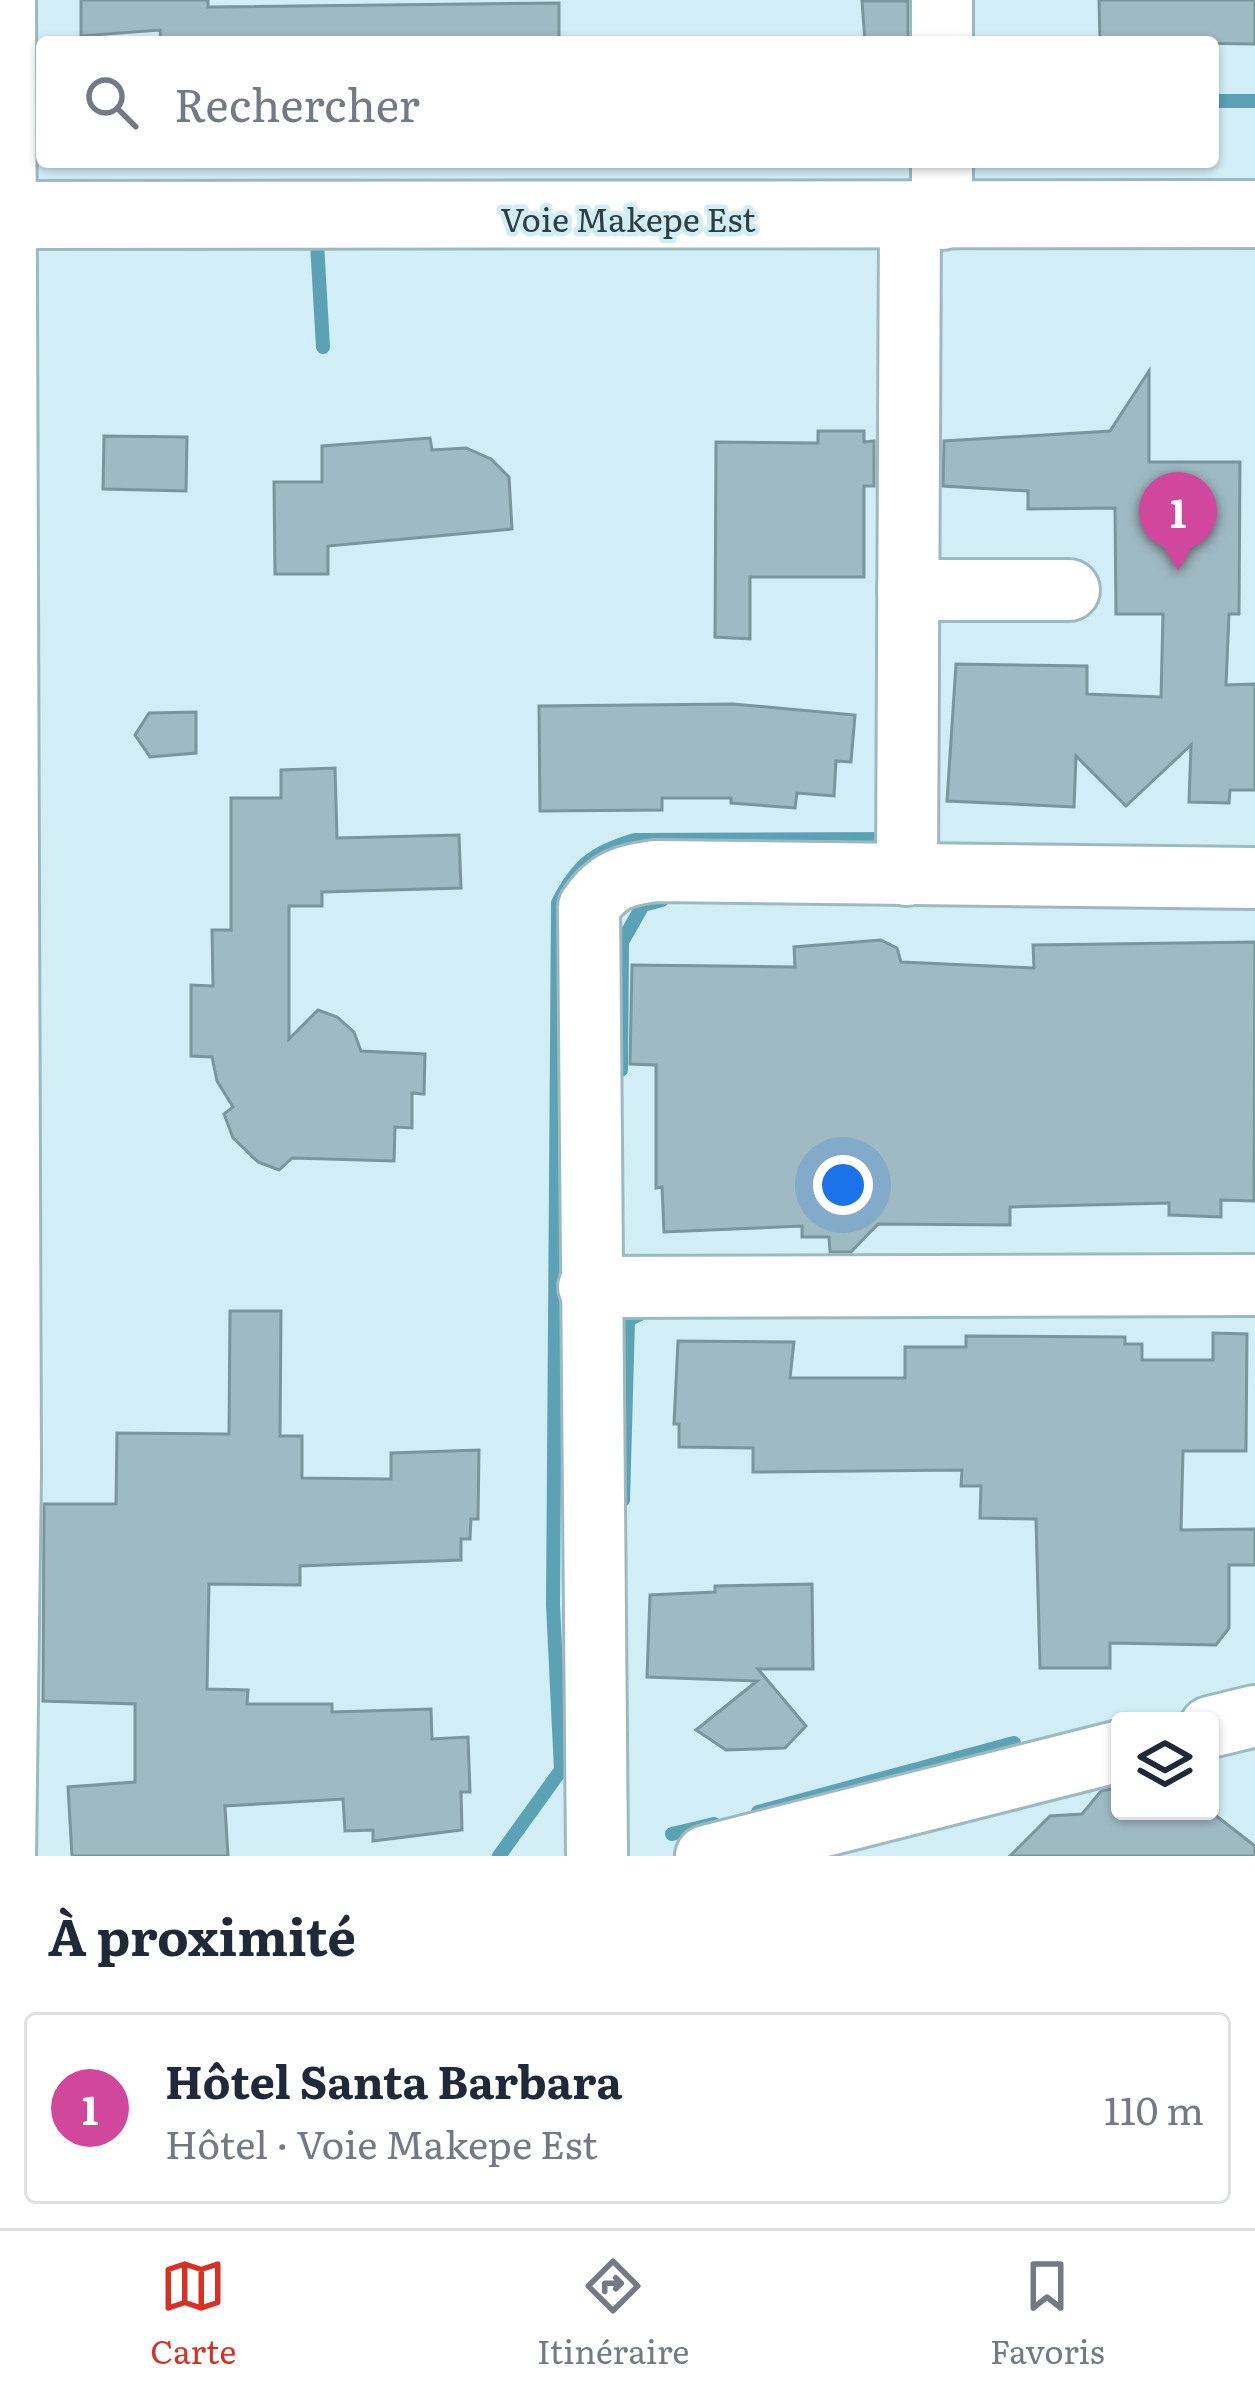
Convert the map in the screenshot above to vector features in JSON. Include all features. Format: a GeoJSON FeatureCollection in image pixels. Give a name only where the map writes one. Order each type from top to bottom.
{"type":"FeatureCollection","features":[{"type":"Feature","properties":{"kind":"main road","name":"Voie Makepe Est"},"geometry":{"type":"LineString","coordinates":[[3,215],[931,200],[1255,214]]}},
{"type":"Feature","properties":{"kind":"street"},"geometry":{"type":"LineString","coordinates":[[5,0],[5,1856]]}},
{"type":"Feature","properties":{"kind":"street"},"geometry":{"type":"LineString","coordinates":[[942,36],[943,0]]}},
{"type":"Feature","properties":{"kind":"street"},"geometry":{"type":"LineString","coordinates":[[908,875],[908,590],[931,200]]}},
{"type":"Feature","properties":{"kind":"street"},"geometry":{"type":"LineString","coordinates":[[908,590],[1070,590]]}},
{"type":"Feature","properties":{"kind":"street"},"geometry":{"type":"LineString","coordinates":[[597,1856],[589,908],[602,888],[620,876],[656,871],[1255,878]]}},
{"type":"Feature","properties":{"kind":"street"},"geometry":{"type":"LineString","coordinates":[[590,1286],[1255,1285]]}},
{"type":"Feature","properties":{"kind":"street"},"geometry":{"type":"LineString","coordinates":[[1219,1725],[1255,1716]]}},
{"type":"Feature","properties":{"kind":"street"},"geometry":{"type":"LineString","coordinates":[[706,1856],[1111,1753]]}},
{"type":"Feature","properties":{"kind":"building"},"geometry":{"type":"Polygon","coordinates":[[[81,0],[208,0],[208,7],[559,3],[559,36],[160,36],[160,30],[81,36],[81,0]]]}},
{"type":"Feature","properties":{"kind":"building"},"geometry":{"type":"Polygon","coordinates":[[[1099,0],[1255,0],[1255,44],[1219,44],[1219,36],[1100,36],[1099,0]]]}},
{"type":"Feature","properties":{"kind":"building"},"geometry":{"type":"Polygon","coordinates":[[[862,1],[908,1],[908,36],[865,36],[862,1]]]}},
{"type":"Feature","properties":{"kind":"building"},"geometry":{"type":"Polygon","coordinates":[[[1149,371],[1149,462],[1240,462],[1239,614],[1229,614],[1226,685],[1255,684],[1255,790],[1230,790],[1229,803],[1189,802],[1191,745],[1126,806],[1076,756],[1074,807],[947,801],[956,664],[1087,666],[1087,694],[1161,697],[1163,614],[1116,614],[1115,508],[1028,509],[1028,491],[943,486],[944,441],[1110,431],[1149,371]]]}},
{"type":"Feature","properties":{"kind":"building"},"geometry":{"type":"Polygon","coordinates":[[[818,431],[864,431],[864,442],[874,441],[874,486],[864,486],[864,577],[750,577],[750,639],[715,637],[716,442],[818,443],[818,431]]]}},
{"type":"Feature","properties":{"kind":"building"},"geometry":{"type":"Polygon","coordinates":[[[104,436],[187,437],[186,491],[103,489],[104,436]]]}},
{"type":"Feature","properties":{"kind":"building"},"geometry":{"type":"Polygon","coordinates":[[[430,438],[432,450],[466,448],[491,459],[509,477],[512,529],[328,546],[328,574],[275,574],[274,482],[322,482],[322,446],[430,438]]]}},
{"type":"Feature","properties":{"kind":"building"},"geometry":{"type":"Polygon","coordinates":[[[733,704],[855,715],[851,762],[836,761],[834,796],[797,793],[795,808],[731,803],[731,798],[662,798],[662,810],[540,811],[539,706],[733,704]]]}},
{"type":"Feature","properties":{"kind":"building"},"geometry":{"type":"Polygon","coordinates":[[[196,712],[196,753],[150,757],[135,735],[149,713],[196,712]]]}},
{"type":"Feature","properties":{"kind":"building"},"geometry":{"type":"Polygon","coordinates":[[[335,768],[337,838],[459,835],[461,888],[322,892],[322,906],[289,906],[289,1039],[318,1010],[337,1017],[354,1032],[361,1051],[425,1054],[424,1094],[412,1093],[412,1128],[395,1127],[394,1161],[292,1158],[279,1170],[258,1162],[233,1138],[224,1114],[233,1107],[217,1081],[212,1057],[191,1056],[191,985],[213,986],[212,930],[231,930],[231,798],[281,798],[281,770],[335,768]]]}},
{"type":"Feature","properties":{"kind":"building"},"geometry":{"type":"Polygon","coordinates":[[[881,940],[897,948],[901,962],[1034,968],[1033,945],[1255,942],[1254,1201],[1221,1200],[1221,1217],[1169,1215],[1169,1203],[1010,1207],[1010,1225],[878,1224],[851,1252],[830,1252],[829,1237],[802,1237],[802,1226],[664,1232],[662,1187],[656,1188],[656,1065],[630,1064],[632,965],[795,967],[794,947],[881,940]]]}},
{"type":"Feature","properties":{"kind":"building"},"geometry":{"type":"Polygon","coordinates":[[[230,1311],[281,1311],[280,1436],[302,1436],[302,1478],[391,1479],[391,1453],[479,1450],[478,1519],[471,1519],[470,1539],[461,1539],[461,1560],[300,1566],[300,1585],[209,1584],[207,1689],[248,1690],[247,1704],[332,1704],[332,1712],[431,1709],[432,1739],[468,1737],[470,1792],[461,1792],[462,1830],[373,1841],[373,1830],[345,1831],[343,1799],[225,1806],[228,1856],[72,1856],[68,1787],[135,1782],[135,1704],[43,1701],[44,1504],[116,1504],[117,1433],[229,1434],[230,1311]]]}},
{"type":"Feature","properties":{"kind":"building"},"geometry":{"type":"Polygon","coordinates":[[[1213,1333],[1247,1334],[1246,1451],[1183,1451],[1181,1530],[1255,1529],[1255,1565],[1229,1565],[1229,1628],[1216,1645],[1110,1643],[1110,1668],[1040,1668],[1036,1519],[980,1518],[981,1486],[961,1486],[962,1470],[753,1472],[753,1448],[679,1447],[679,1424],[674,1424],[678,1341],[794,1342],[790,1378],[905,1378],[905,1347],[966,1347],[966,1336],[1125,1337],[1125,1344],[1142,1344],[1142,1360],[1213,1360],[1213,1333]]]}},
{"type":"Feature","properties":{"kind":"building"},"geometry":{"type":"Polygon","coordinates":[[[812,1584],[813,1669],[758,1669],[806,1726],[785,1748],[726,1750],[696,1730],[757,1681],[647,1677],[650,1595],[715,1592],[715,1586],[812,1584]]]}},
{"type":"Feature","properties":{"kind":"building"},"geometry":{"type":"Polygon","coordinates":[[[1111,1789],[1111,1820],[1219,1818],[1255,1846],[1255,1856],[1010,1856],[1050,1816],[1082,1814],[1101,1791],[1111,1789]]]}},
{"type":"Feature","properties":{"kind":"waterway"},"geometry":{"type":"LineString","coordinates":[[1219,101],[1255,101]]}},
{"type":"Feature","properties":{"kind":"waterway"},"geometry":{"type":"LineString","coordinates":[[317,243],[323,347]]}},
{"type":"Feature","properties":{"kind":"waterway"},"geometry":{"type":"LineString","coordinates":[[499,1856],[561,1770],[553,1605],[558,903],[588,862],[635,840],[893,839]]}},
{"type":"Feature","properties":{"kind":"waterway"},"geometry":{"type":"LineString","coordinates":[[621,1070],[622,942],[643,905],[662,900]]}},
{"type":"Feature","properties":{"kind":"waterway"},"geometry":{"type":"LineString","coordinates":[[623,1500],[628,1320],[650,1309]]}},
{"type":"Feature","properties":{"kind":"waterway"},"geometry":{"type":"LineString","coordinates":[[758,1812],[1014,1743]]}},
{"type":"Feature","properties":{"kind":"waterway"},"geometry":{"type":"LineString","coordinates":[[672,1834],[714,1824]]}},
{"type":"Feature","properties":{"kind":"place","name":"Hôtel Santa Barbara"},"geometry":{"type":"Point","coordinates":[1178,571]}}]}
